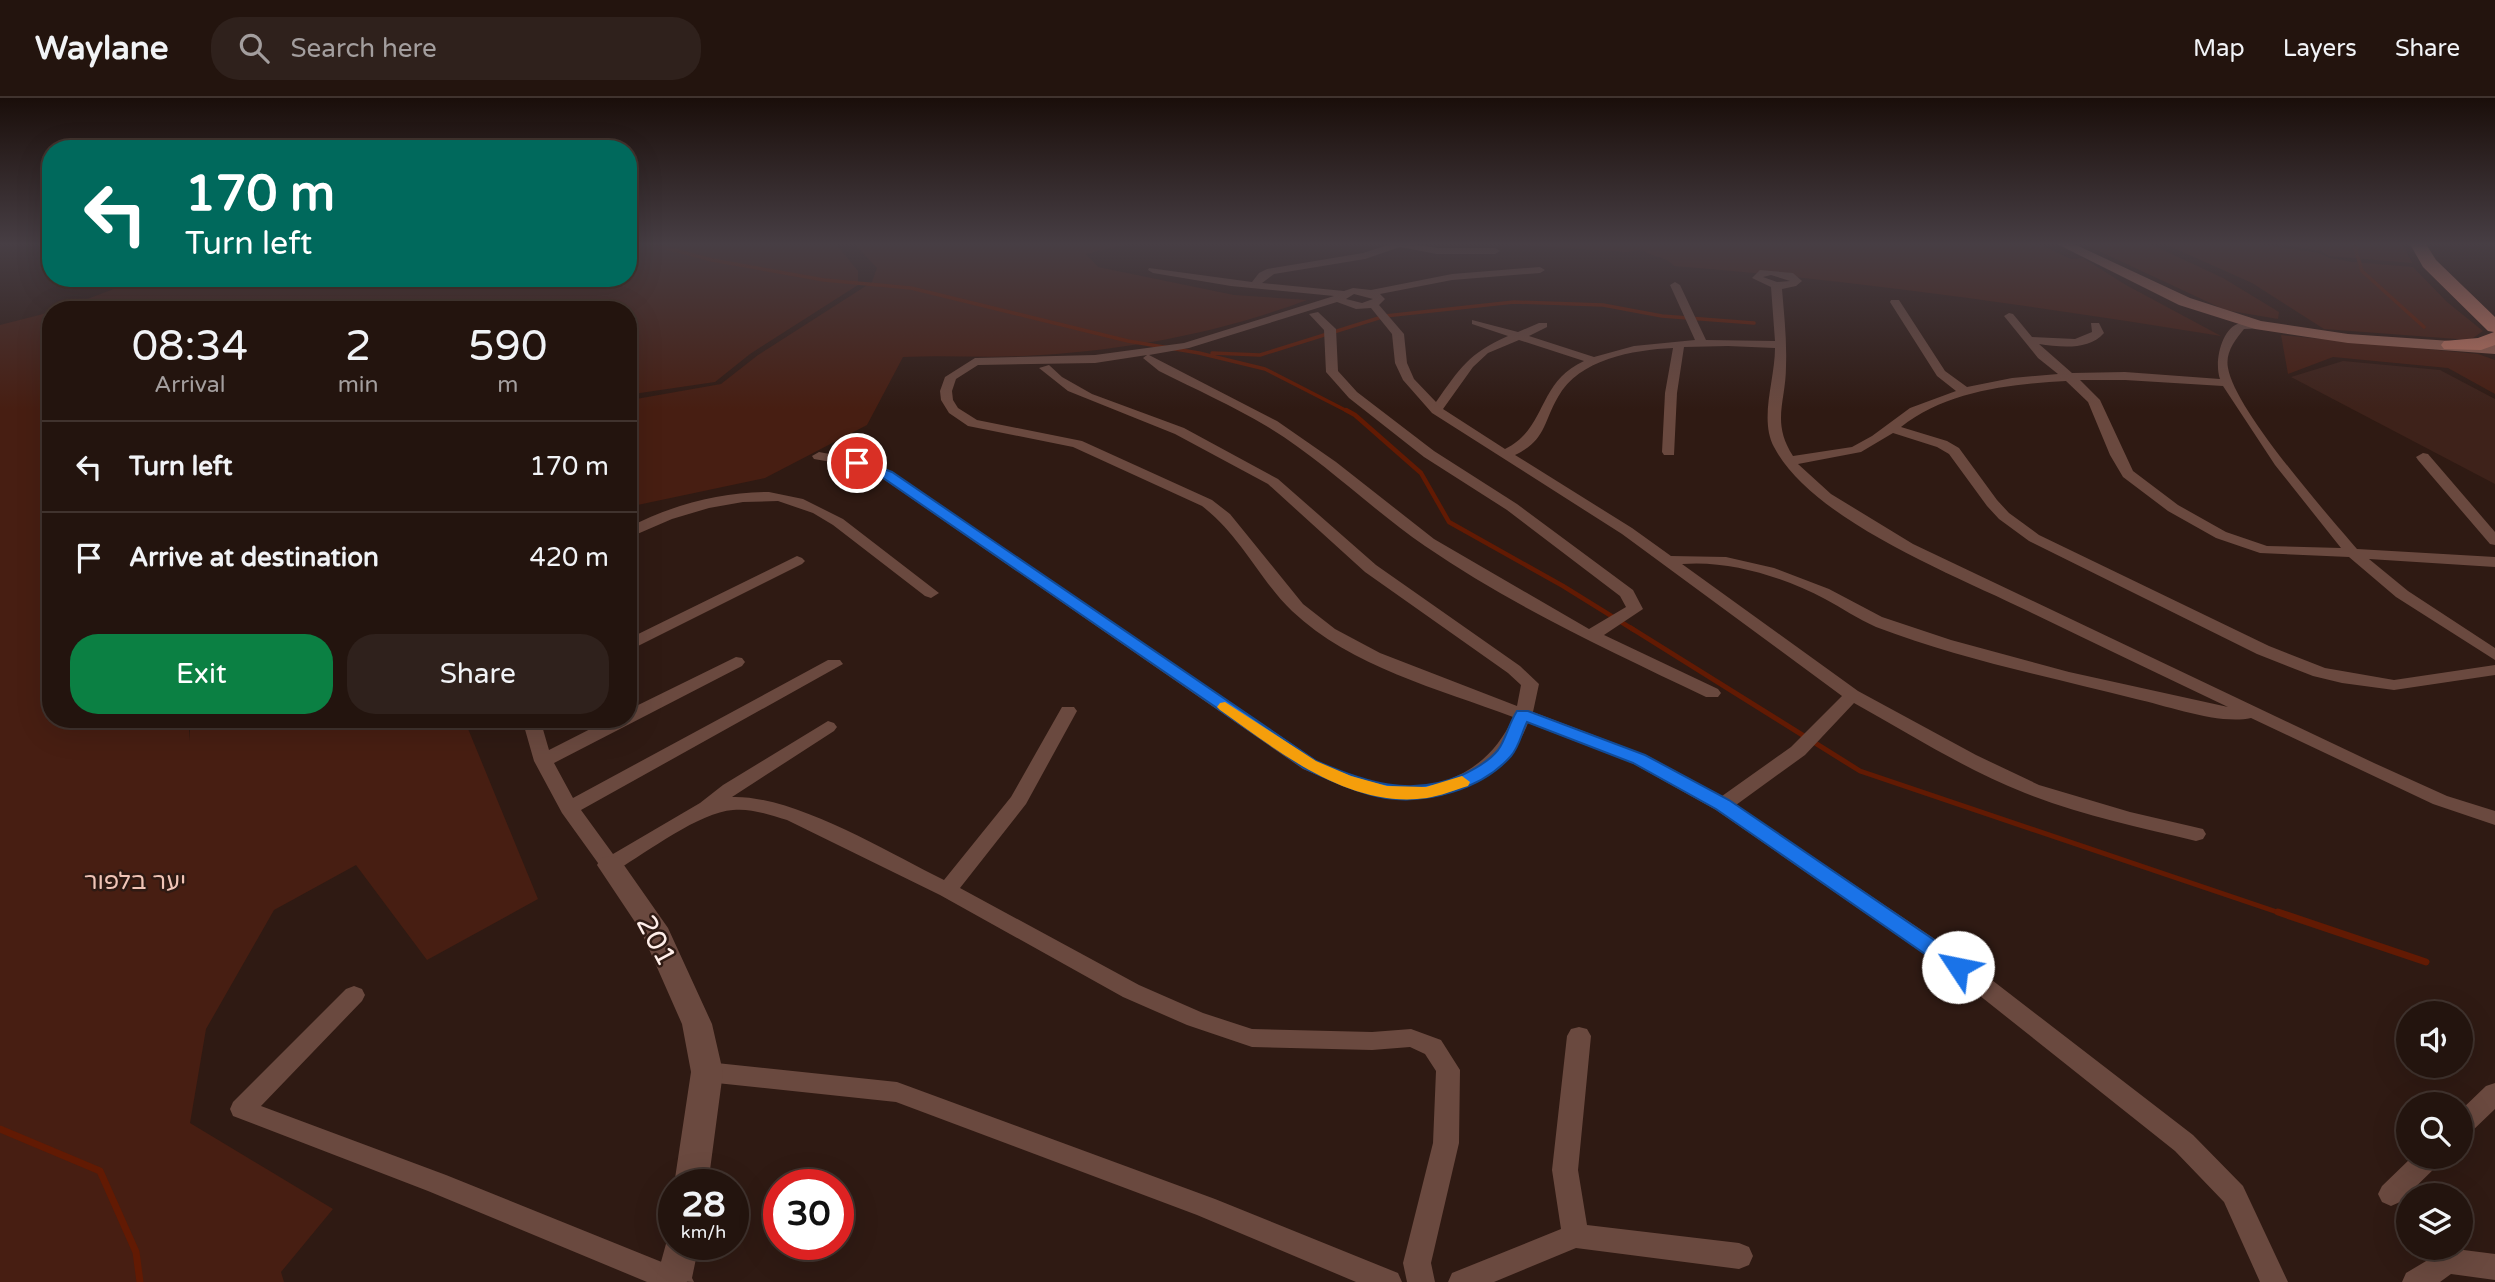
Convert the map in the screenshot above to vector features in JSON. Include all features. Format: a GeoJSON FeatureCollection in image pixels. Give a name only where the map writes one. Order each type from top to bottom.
{"type":"FeatureCollection","features":[{"type":"Feature","properties":{"kind":"highway"},"geometry":{"type":"LineString","coordinates":[[2466,299],[2495,327]]}},
{"type":"Feature","properties":{"kind":"highway"},"geometry":{"type":"LineString","coordinates":[[2451,345],[2481,344],[2495,338]]}},
{"type":"Feature","properties":{"kind":"main road"},"geometry":{"type":"LineString","coordinates":[[2177,299],[2260,326],[2329,335],[2495,349]]}},
{"type":"Feature","properties":{"kind":"street"},"geometry":{"type":"LineString","coordinates":[[1210,342],[1332,299]]}},
{"type":"Feature","properties":{"kind":"street"},"geometry":{"type":"LineString","coordinates":[[1346,299],[1355,305]]}},
{"type":"Feature","properties":{"kind":"street"},"geometry":{"type":"LineString","coordinates":[[972,365],[1045,368],[1105,364],[1210,342],[1369,299]]}},
{"type":"Feature","properties":{"kind":"street"},"geometry":{"type":"LineString","coordinates":[[1373,299],[1398,334],[1401,363],[1409,380],[1436,410],[1627,531],[1852,695],[1969,759],[2032,789],[2127,818],[2196,834]]}},
{"type":"Feature","properties":{"kind":"street"},"geometry":{"type":"LineString","coordinates":[[1682,299],[1702,343]]}},
{"type":"Feature","properties":{"kind":"street"},"geometry":{"type":"LineString","coordinates":[[1777,299],[1780,380],[1773,422],[1776,439],[1795,471],[1845,509],[1908,547],[2257,714],[2413,788],[2495,818]]}},
{"type":"Feature","properties":{"kind":"street"},"geometry":{"type":"LineString","coordinates":[[1895,302],[1941,373],[1965,391]]}},
{"type":"Feature","properties":{"kind":"street"},"geometry":{"type":"LineString","coordinates":[[1314,314],[1330,329],[1332,372],[1353,395],[1404,437],[1512,508],[1628,593],[1635,609],[1591,636]]}},
{"type":"Feature","properties":{"kind":"street"},"geometry":{"type":"LineString","coordinates":[[2009,316],[2042,356],[2094,400],[2128,474],[2174,508],[2221,535],[2264,550],[2495,562]]}},
{"type":"Feature","properties":{"kind":"street"},"geometry":{"type":"LineString","coordinates":[[1476,322],[1595,361]]}},
{"type":"Feature","properties":{"kind":"street"},"geometry":{"type":"LineString","coordinates":[[1436,410],[1469,364],[1484,351],[1543,325]]}},
{"type":"Feature","properties":{"kind":"street"},"geometry":{"type":"LineString","coordinates":[[2027,340],[2069,342],[2092,339],[2098,333],[2095,325]]}},
{"type":"Feature","properties":{"kind":"street"},"geometry":{"type":"LineString","coordinates":[[2260,326],[2241,326],[2226,345],[2222,373],[2239,404],[2329,528],[2353,553],[2402,594],[2495,655]]}},
{"type":"Feature","properties":{"kind":"street"},"geometry":{"type":"LineString","coordinates":[[1669,452],[1671,393],[1679,344]]}},
{"type":"Feature","properties":{"kind":"street"},"geometry":{"type":"LineString","coordinates":[[1506,454],[1529,443],[1536,435],[1546,405],[1563,381],[1595,361],[1645,348],[1679,344],[1780,345]]}},
{"type":"Feature","properties":{"kind":"street"},"geometry":{"type":"LineString","coordinates":[[1155,355],[1163,368],[1272,424],[1331,465],[1429,542],[1591,636],[1712,693]]}},
{"type":"Feature","properties":{"kind":"street"},"geometry":{"type":"LineString","coordinates":[[1155,355],[972,365],[951,377],[946,391],[947,400],[961,417],[986,427],[1077,444],[1207,503],[1225,517],[1244,538],[1297,607],[1329,632],[1374,657],[1639,759],[1723,804],[1958,967],[2184,1143],[2234,1194],[2274,1282]]}},
{"type":"Feature","properties":{"kind":"street"},"geometry":{"type":"LineString","coordinates":[[819,456],[857,463],[887,475],[1310,765],[1345,780],[1387,792],[1426,792],[1457,784],[1484,772],[1505,752],[1531,700],[1530,684],[1509,664],[1387,582],[1340,543],[1288,491],[1256,470],[1169,426],[1080,391],[1055,378],[1045,368]]}},
{"type":"Feature","properties":{"kind":"street"},"geometry":{"type":"LineString","coordinates":[[1788,461],[1857,450],[1879,439],[1918,409],[1965,391],[2001,382],[2125,376],[2227,383]]}},
{"type":"Feature","properties":{"kind":"street"},"geometry":{"type":"LineString","coordinates":[[1891,428],[1942,444],[1954,451],[1992,503],[2004,516],[2034,538],[2294,663],[2342,678],[2394,685],[2495,670]]}},
{"type":"Feature","properties":{"kind":"street"},"geometry":{"type":"LineString","coordinates":[[2423,457],[2495,541]]}},
{"type":"Feature","properties":{"kind":"street"},"geometry":{"type":"LineString","coordinates":[[637,528],[679,511],[721,501],[779,497],[831,517],[931,593]]}},
{"type":"Feature","properties":{"kind":"street"},"geometry":{"type":"LineString","coordinates":[[1668,561],[1695,559],[1740,565],[1781,575],[1826,593],[1881,623],[2032,670],[2204,709],[2257,714]]}},
{"type":"Feature","properties":{"kind":"street"},"geometry":{"type":"LineString","coordinates":[[637,641],[797,561]]}},
{"type":"Feature","properties":{"kind":"street"},"geometry":{"type":"LineString","coordinates":[[637,712],[736,662]]}},
{"type":"Feature","properties":{"kind":"street"},"geometry":{"type":"LineString","coordinates":[[569,808],[834,664]]}},
{"type":"Feature","properties":{"kind":"street"},"geometry":{"type":"LineString","coordinates":[[1723,804],[1798,751],[1852,695]]}},
{"type":"Feature","properties":{"kind":"street"},"geometry":{"type":"LineString","coordinates":[[947,890],[1019,800],[1068,711]]}},
{"type":"Feature","properties":{"kind":"street"},"geometry":{"type":"LineString","coordinates":[[610,865],[707,808],[730,789],[828,727]]}},
{"type":"Feature","properties":{"kind":"street","name":"201"},"geometry":{"type":"LineString","coordinates":[[533,728],[542,761],[569,808],[654,928],[697,1024],[707,1072],[693,1169]]}},
{"type":"Feature","properties":{"kind":"street"},"geometry":{"type":"LineString","coordinates":[[542,761],[606,728]]}},
{"type":"Feature","properties":{"kind":"street"},"geometry":{"type":"LineString","coordinates":[[707,808],[735,803],[763,806],[794,816],[947,890],[1131,991],[1195,1019],[1252,1038],[1372,1041],[1411,1038],[1433,1047],[1448,1070],[1446,1143],[1417,1263],[1422,1282]]}},
{"type":"Feature","properties":{"kind":"street"},"geometry":{"type":"LineString","coordinates":[[354,995],[242,1109],[437,1183],[675,1281],[678,1260]]}},
{"type":"Feature","properties":{"kind":"street"},"geometry":{"type":"LineString","coordinates":[[1575,1236],[1565,1170],[1579,1036]]}},
{"type":"Feature","properties":{"kind":"street"},"geometry":{"type":"LineString","coordinates":[[707,1072],[897,1092],[1206,1206],[1388,1282]]}},
{"type":"Feature","properties":{"kind":"street"},"geometry":{"type":"LineString","coordinates":[[2473,1114],[2495,1093]]}},
{"type":"Feature","properties":{"kind":"street"},"geometry":{"type":"LineString","coordinates":[[2391,1194],[2417,1169]]}},
{"type":"Feature","properties":{"kind":"street"},"geometry":{"type":"LineString","coordinates":[[1462,1282],[1575,1236],[1739,1256]]}},
{"type":"Feature","properties":{"kind":"street"},"geometry":{"type":"LineString","coordinates":[[2416,1282],[2448,1261],[2495,1267]]}},
{"type":"Feature","properties":{"kind":"shaded area"},"geometry":{"type":"Polygon","coordinates":[[[2343,361],[2440,370],[2495,399],[2495,484],[2291,377],[2343,361]]]}},
{"type":"Feature","properties":{"kind":"green space"},"geometry":{"type":"Polygon","coordinates":[[[836,299],[750,354],[715,382],[637,394],[637,301],[82,301],[836,299]]]}},
{"type":"Feature","properties":{"kind":"green space"},"geometry":{"type":"Polygon","coordinates":[[[845,299],[1307,300],[1238,322],[1133,345],[1025,356],[903,357],[867,425],[765,478],[637,505],[637,399],[721,384],[758,355],[845,299]]]}},
{"type":"Feature","properties":{"kind":"green space"},"geometry":{"type":"Polygon","coordinates":[[[1977,299],[2153,299],[2221,336],[1977,299]]]}},
{"type":"Feature","properties":{"kind":"green space"},"geometry":{"type":"Polygon","coordinates":[[[2202,299],[2258,299],[2279,312],[2278,319],[2225,310],[2202,299]]]}},
{"type":"Feature","properties":{"kind":"green space"},"geometry":{"type":"Polygon","coordinates":[[[2277,299],[2444,299],[2483,331],[2470,340],[2324,329],[2277,299]]]}},
{"type":"Feature","properties":{"kind":"green space","name":"יער בלפור"},"geometry":{"type":"Polygon","coordinates":[[[42,314],[42,728],[189,728],[189,741],[190,728],[468,728],[538,899],[427,960],[356,865],[274,910],[206,1029],[190,1123],[333,1209],[281,1272],[284,1282],[0,1282],[0,325],[42,314]]]}},
{"type":"Feature","properties":{"kind":"green space"},"geometry":{"type":"Polygon","coordinates":[[[2281,335],[2478,354],[2495,360],[2495,394],[2448,368],[2333,357],[2288,374],[2281,335]]]}},
{"type":"Feature","properties":{"kind":"waterway"},"geometry":{"type":"LineString","coordinates":[[957,299],[1128,341],[1199,353],[1265,369],[1349,412]]}},
{"type":"Feature","properties":{"kind":"waterway"},"geometry":{"type":"LineString","coordinates":[[2393,299],[2424,327]]}},
{"type":"Feature","properties":{"kind":"waterway"},"geometry":{"type":"LineString","coordinates":[[1212,353],[1260,355],[1385,316],[1514,302],[1603,305],[1662,316],[1754,323]]}},
{"type":"Feature","properties":{"kind":"waterway"},"geometry":{"type":"LineString","coordinates":[[1346,410],[1421,473],[1449,522],[1563,586],[1634,630]]}},
{"type":"Feature","properties":{"kind":"waterway"},"geometry":{"type":"LineString","coordinates":[[1631,628],[1860,771],[2283,914]]}},
{"type":"Feature","properties":{"kind":"waterway"},"geometry":{"type":"LineString","coordinates":[[2278,912],[2426,962]]}},
{"type":"Feature","properties":{"kind":"waterway"},"geometry":{"type":"LineString","coordinates":[[0,1129],[100,1171],[136,1252],[140,1282]]}},
{"type":"Feature","properties":{"kind":"slow traffic"},"geometry":{"type":"LineString","coordinates":[[1225,707],[1310,765],[1345,780],[1387,792],[1426,792],[1462,782]]}},
{"type":"Feature","properties":{"kind":"route"},"geometry":{"type":"LineString","coordinates":[[857,463],[887,475],[1310,765],[1345,780],[1387,792],[1426,792],[1457,784],[1484,772],[1505,752],[1522,714],[1639,759],[1723,804],[1958,967]]}}]}
